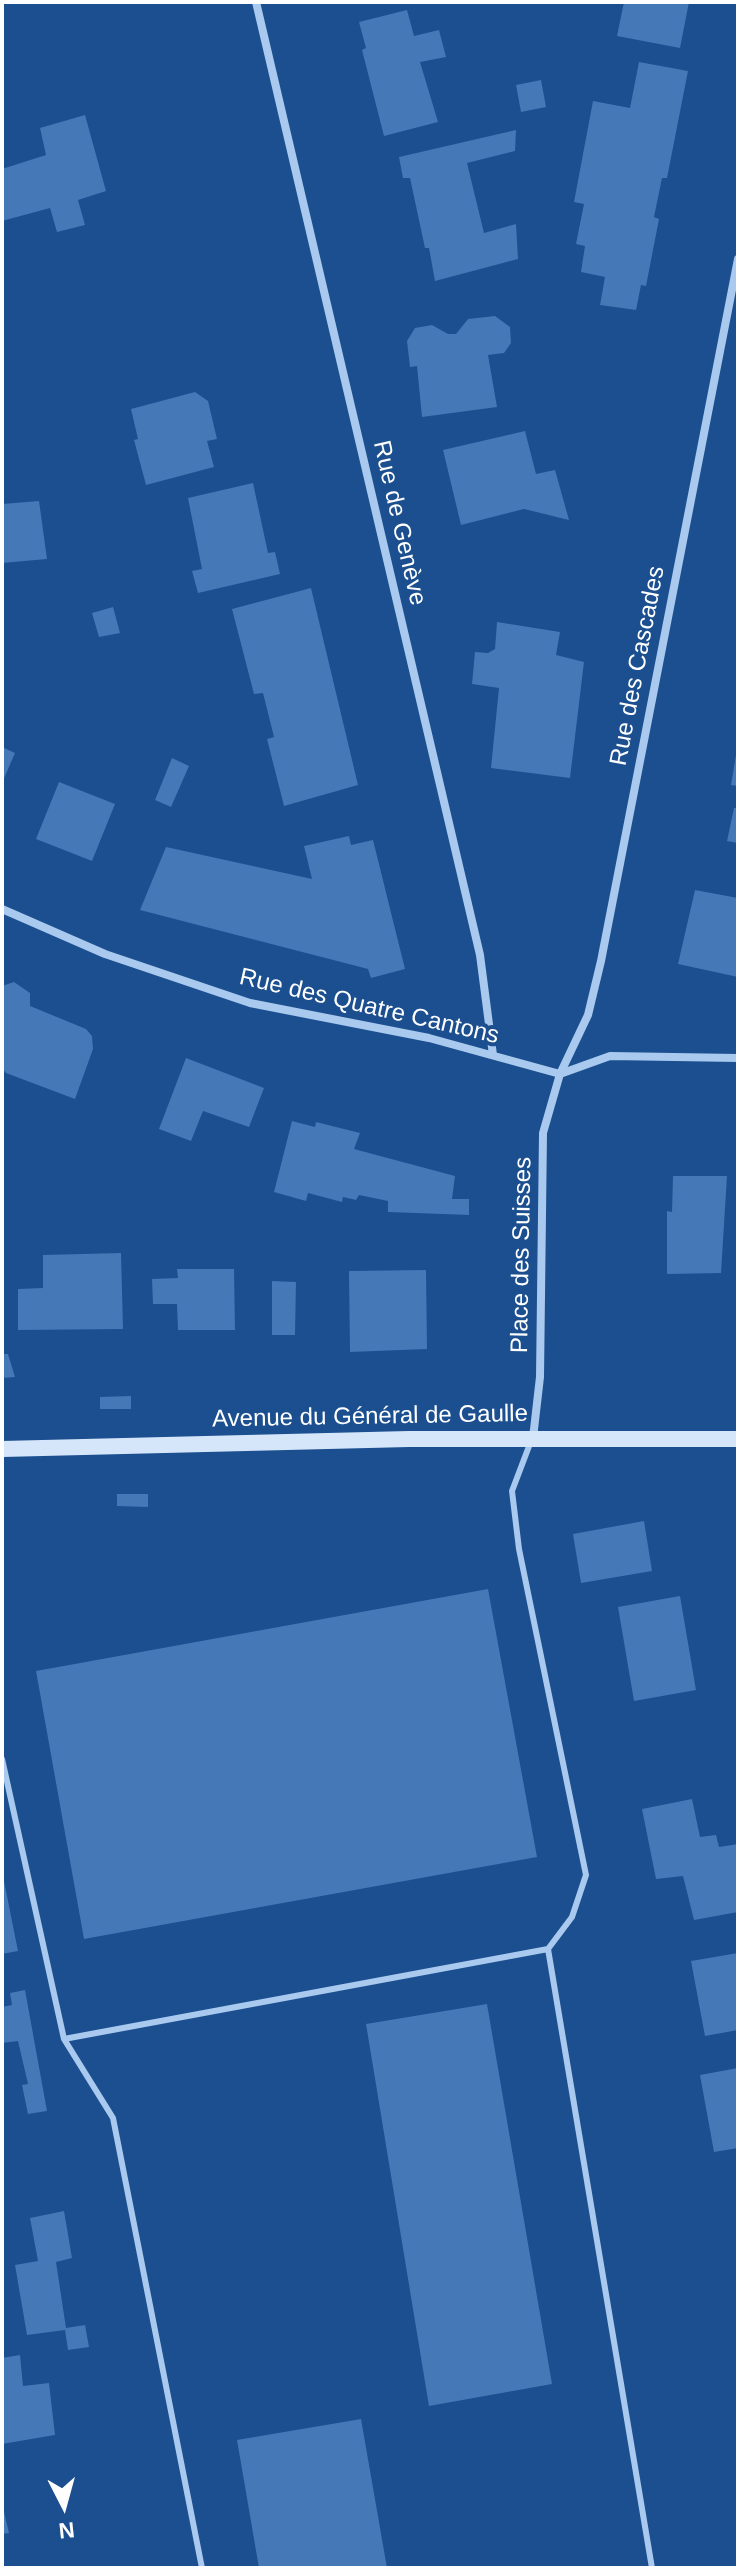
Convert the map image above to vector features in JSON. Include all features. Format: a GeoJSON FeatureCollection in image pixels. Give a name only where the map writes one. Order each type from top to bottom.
{"type":"FeatureCollection","features":[{"type":"Feature","properties":{"kind":"main road","name":"Avenue du Général de Gaulle"},"geometry":{"type":"LineString","coordinates":[[2,1449],[533,1438],[738,1439]]}},
{"type":"Feature","properties":{"kind":"street","name":"Rue de Genève"},"geometry":{"type":"LineString","coordinates":[[256,2],[480,955],[493,1055]]}},
{"type":"Feature","properties":{"kind":"street","name":"Rue des Cascades"},"geometry":{"type":"LineString","coordinates":[[560,1074],[588,1015],[601,961],[738,259]]}},
{"type":"Feature","properties":{"kind":"street","name":"Rue des Quatre Cantons"},"geometry":{"type":"LineString","coordinates":[[2,909],[105,954],[250,1003],[429,1038],[560,1074]]}},
{"type":"Feature","properties":{"kind":"street"},"geometry":{"type":"LineString","coordinates":[[560,1074],[610,1056],[738,1058]]}},
{"type":"Feature","properties":{"kind":"street","name":"Place des Suisses"},"geometry":{"type":"LineString","coordinates":[[533,1438],[540,1377],[543,1133],[560,1074]]}},
{"type":"Feature","properties":{"kind":"lane"},"geometry":{"type":"LineString","coordinates":[[64,2039],[548,1949],[572,1917],[586,1875],[519,1549],[512,1491],[533,1438]]}},
{"type":"Feature","properties":{"kind":"lane"},"geometry":{"type":"LineString","coordinates":[[2,1759],[64,2039],[113,2118],[202,2568]]}},
{"type":"Feature","properties":{"kind":"lane"},"geometry":{"type":"LineString","coordinates":[[548,1949],[652,2568]]}},
{"type":"Feature","properties":{"kind":"building"},"geometry":{"type":"Polygon","coordinates":[[[624,2],[689,2],[680,48],[617,36],[624,2]]]}},
{"type":"Feature","properties":{"kind":"building"},"geometry":{"type":"Polygon","coordinates":[[[407,10],[414,36],[439,30],[446,57],[420,62],[438,122],[384,136],[362,50],[366,48],[359,22],[407,10]]]}},
{"type":"Feature","properties":{"kind":"building"},"geometry":{"type":"Polygon","coordinates":[[[639,62],[688,71],[667,178],[662,178],[654,217],[659,219],[646,286],[641,285],[636,310],[600,305],[605,277],[581,272],[585,246],[576,244],[584,204],[574,202],[593,101],[630,108],[639,62]]]}},
{"type":"Feature","properties":{"kind":"building"},"geometry":{"type":"Polygon","coordinates":[[[541,80],[546,107],[521,112],[516,85],[541,80]]]}},
{"type":"Feature","properties":{"kind":"building"},"geometry":{"type":"Polygon","coordinates":[[[85,115],[106,191],[78,200],[85,225],[57,232],[50,208],[2,221],[2,169],[46,155],[40,128],[85,115]]]}},
{"type":"Feature","properties":{"kind":"building"},"geometry":{"type":"Polygon","coordinates":[[[516,130],[515,151],[467,163],[484,233],[516,224],[518,259],[435,281],[410,178],[403,178],[399,157],[516,130]]]}},
{"type":"Feature","properties":{"kind":"building"},"geometry":{"type":"Polygon","coordinates":[[[495,316],[510,327],[511,343],[504,353],[488,355],[497,407],[422,417],[417,366],[410,367],[407,341],[415,328],[432,325],[448,334],[456,334],[468,319],[495,316]]]}},
{"type":"Feature","properties":{"kind":"building"},"geometry":{"type":"Polygon","coordinates":[[[195,392],[208,401],[217,439],[207,441],[214,467],[146,485],[134,440],[138,439],[131,409],[195,392]]]}},
{"type":"Feature","properties":{"kind":"building"},"geometry":{"type":"Polygon","coordinates":[[[525,431],[536,474],[555,470],[569,520],[524,509],[461,525],[443,450],[525,431]]]}},
{"type":"Feature","properties":{"kind":"building"},"geometry":{"type":"Polygon","coordinates":[[[253,483],[268,553],[275,552],[280,574],[198,593],[192,571],[202,569],[188,498],[253,483]]]}},
{"type":"Feature","properties":{"kind":"building"},"geometry":{"type":"Polygon","coordinates":[[[39,501],[47,559],[2,563],[2,504],[39,501]]]}},
{"type":"Feature","properties":{"kind":"building"},"geometry":{"type":"Polygon","coordinates":[[[311,588],[358,785],[284,806],[267,739],[274,737],[263,693],[254,694],[232,609],[311,588]]]}},
{"type":"Feature","properties":{"kind":"building"},"geometry":{"type":"Polygon","coordinates":[[[113,607],[120,633],[99,637],[92,613],[113,607]]]}},
{"type":"Feature","properties":{"kind":"building"},"geometry":{"type":"Polygon","coordinates":[[[497,622],[560,632],[556,655],[584,662],[570,778],[491,768],[499,688],[472,684],[475,652],[488,653],[495,649],[497,622]]]}},
{"type":"Feature","properties":{"kind":"building"},"geometry":{"type":"Polygon","coordinates":[[[2,747],[15,753],[2,783],[2,747]]]}},
{"type":"Feature","properties":{"kind":"building"},"geometry":{"type":"Polygon","coordinates":[[[738,755],[738,786],[731,785],[738,755]]]}},
{"type":"Feature","properties":{"kind":"building"},"geometry":{"type":"Polygon","coordinates":[[[172,758],[189,766],[171,807],[155,800],[172,758]]]}},
{"type":"Feature","properties":{"kind":"building"},"geometry":{"type":"Polygon","coordinates":[[[59,782],[115,804],[92,861],[36,839],[59,782]]]}},
{"type":"Feature","properties":{"kind":"building"},"geometry":{"type":"Polygon","coordinates":[[[734,808],[738,808],[738,843],[727,841],[734,808]]]}},
{"type":"Feature","properties":{"kind":"building"},"geometry":{"type":"Polygon","coordinates":[[[349,836],[351,845],[373,840],[405,969],[371,978],[368,969],[140,910],[166,847],[312,879],[304,846],[349,836]]]}},
{"type":"Feature","properties":{"kind":"building"},"geometry":{"type":"Polygon","coordinates":[[[695,890],[738,898],[738,977],[678,964],[695,890]]]}},
{"type":"Feature","properties":{"kind":"building"},"geometry":{"type":"Polygon","coordinates":[[[14,982],[30,993],[30,1006],[86,1029],[92,1036],[93,1049],[75,1099],[6,1073],[2,1068],[2,986],[14,982]]]}},
{"type":"Feature","properties":{"kind":"building"},"geometry":{"type":"Polygon","coordinates":[[[186,1058],[264,1088],[249,1127],[203,1111],[191,1141],[159,1129],[186,1058]]]}},
{"type":"Feature","properties":{"kind":"building"},"geometry":{"type":"Polygon","coordinates":[[[292,1121],[315,1127],[316,1122],[360,1133],[354,1149],[455,1176],[452,1199],[469,1199],[469,1215],[388,1212],[388,1201],[359,1195],[356,1200],[343,1197],[342,1202],[308,1193],[306,1201],[274,1192],[292,1121]]]}},
{"type":"Feature","properties":{"kind":"building"},"geometry":{"type":"Polygon","coordinates":[[[673,1176],[727,1176],[721,1273],[667,1274],[667,1211],[672,1212],[673,1176]]]}},
{"type":"Feature","properties":{"kind":"building"},"geometry":{"type":"Polygon","coordinates":[[[121,1253],[123,1329],[18,1330],[18,1289],[43,1288],[43,1255],[121,1253]]]}},
{"type":"Feature","properties":{"kind":"building"},"geometry":{"type":"Polygon","coordinates":[[[177,1269],[234,1269],[235,1330],[178,1330],[177,1304],[153,1304],[152,1279],[178,1278],[177,1269]]]}},
{"type":"Feature","properties":{"kind":"building"},"geometry":{"type":"Polygon","coordinates":[[[426,1270],[427,1349],[350,1352],[349,1271],[426,1270]]]}},
{"type":"Feature","properties":{"kind":"building"},"geometry":{"type":"Polygon","coordinates":[[[272,1281],[296,1282],[295,1335],[272,1335],[272,1281]]]}},
{"type":"Feature","properties":{"kind":"building"},"geometry":{"type":"Polygon","coordinates":[[[2,1354],[8,1354],[15,1377],[2,1378],[2,1354]]]}},
{"type":"Feature","properties":{"kind":"building"},"geometry":{"type":"Polygon","coordinates":[[[131,1396],[131,1409],[100,1409],[100,1397],[131,1396]]]}},
{"type":"Feature","properties":{"kind":"building"},"geometry":{"type":"Polygon","coordinates":[[[117,1494],[148,1494],[148,1507],[117,1506],[117,1494]]]}},
{"type":"Feature","properties":{"kind":"building"},"geometry":{"type":"Polygon","coordinates":[[[644,1521],[652,1571],[581,1583],[573,1534],[644,1521]]]}},
{"type":"Feature","properties":{"kind":"building"},"geometry":{"type":"Polygon","coordinates":[[[488,1589],[537,1857],[84,1939],[36,1671],[488,1589]]]}},
{"type":"Feature","properties":{"kind":"building"},"geometry":{"type":"Polygon","coordinates":[[[680,1596],[696,1690],[634,1701],[618,1607],[680,1596]]]}},
{"type":"Feature","properties":{"kind":"building"},"geometry":{"type":"Polygon","coordinates":[[[692,1799],[700,1837],[716,1835],[719,1847],[738,1844],[738,1912],[694,1920],[683,1876],[656,1879],[642,1809],[692,1799]]]}},
{"type":"Feature","properties":{"kind":"building"},"geometry":{"type":"Polygon","coordinates":[[[2,1871],[18,1951],[2,1954],[2,1871]]]}},
{"type":"Feature","properties":{"kind":"building"},"geometry":{"type":"Polygon","coordinates":[[[738,1953],[738,2030],[705,2036],[691,1961],[738,1953]]]}},
{"type":"Feature","properties":{"kind":"building"},"geometry":{"type":"Polygon","coordinates":[[[25,1990],[47,2111],[28,2114],[22,2085],[28,2084],[18,2041],[2,2043],[2,2007],[12,2005],[10,1993],[25,1990]]]}},
{"type":"Feature","properties":{"kind":"building"},"geometry":{"type":"Polygon","coordinates":[[[487,2004],[552,2384],[429,2406],[366,2024],[487,2004]]]}},
{"type":"Feature","properties":{"kind":"building"},"geometry":{"type":"Polygon","coordinates":[[[738,2068],[738,2148],[714,2152],[700,2075],[738,2068]]]}},
{"type":"Feature","properties":{"kind":"building"},"geometry":{"type":"Polygon","coordinates":[[[64,2211],[72,2258],[56,2262],[66,2328],[85,2325],[89,2347],[68,2350],[65,2330],[27,2335],[15,2265],[38,2261],[30,2218],[64,2211]]]}},
{"type":"Feature","properties":{"kind":"building"},"geometry":{"type":"Polygon","coordinates":[[[20,2355],[23,2386],[49,2383],[55,2435],[2,2444],[2,2358],[20,2355]]]}},
{"type":"Feature","properties":{"kind":"building"},"geometry":{"type":"Polygon","coordinates":[[[361,2419],[387,2568],[259,2568],[237,2440],[361,2419]]]}},
{"type":"Feature","properties":{"kind":"building"},"geometry":{"type":"Polygon","coordinates":[[[2,2503],[9,2533],[2,2534],[2,2503]]]}}]}
